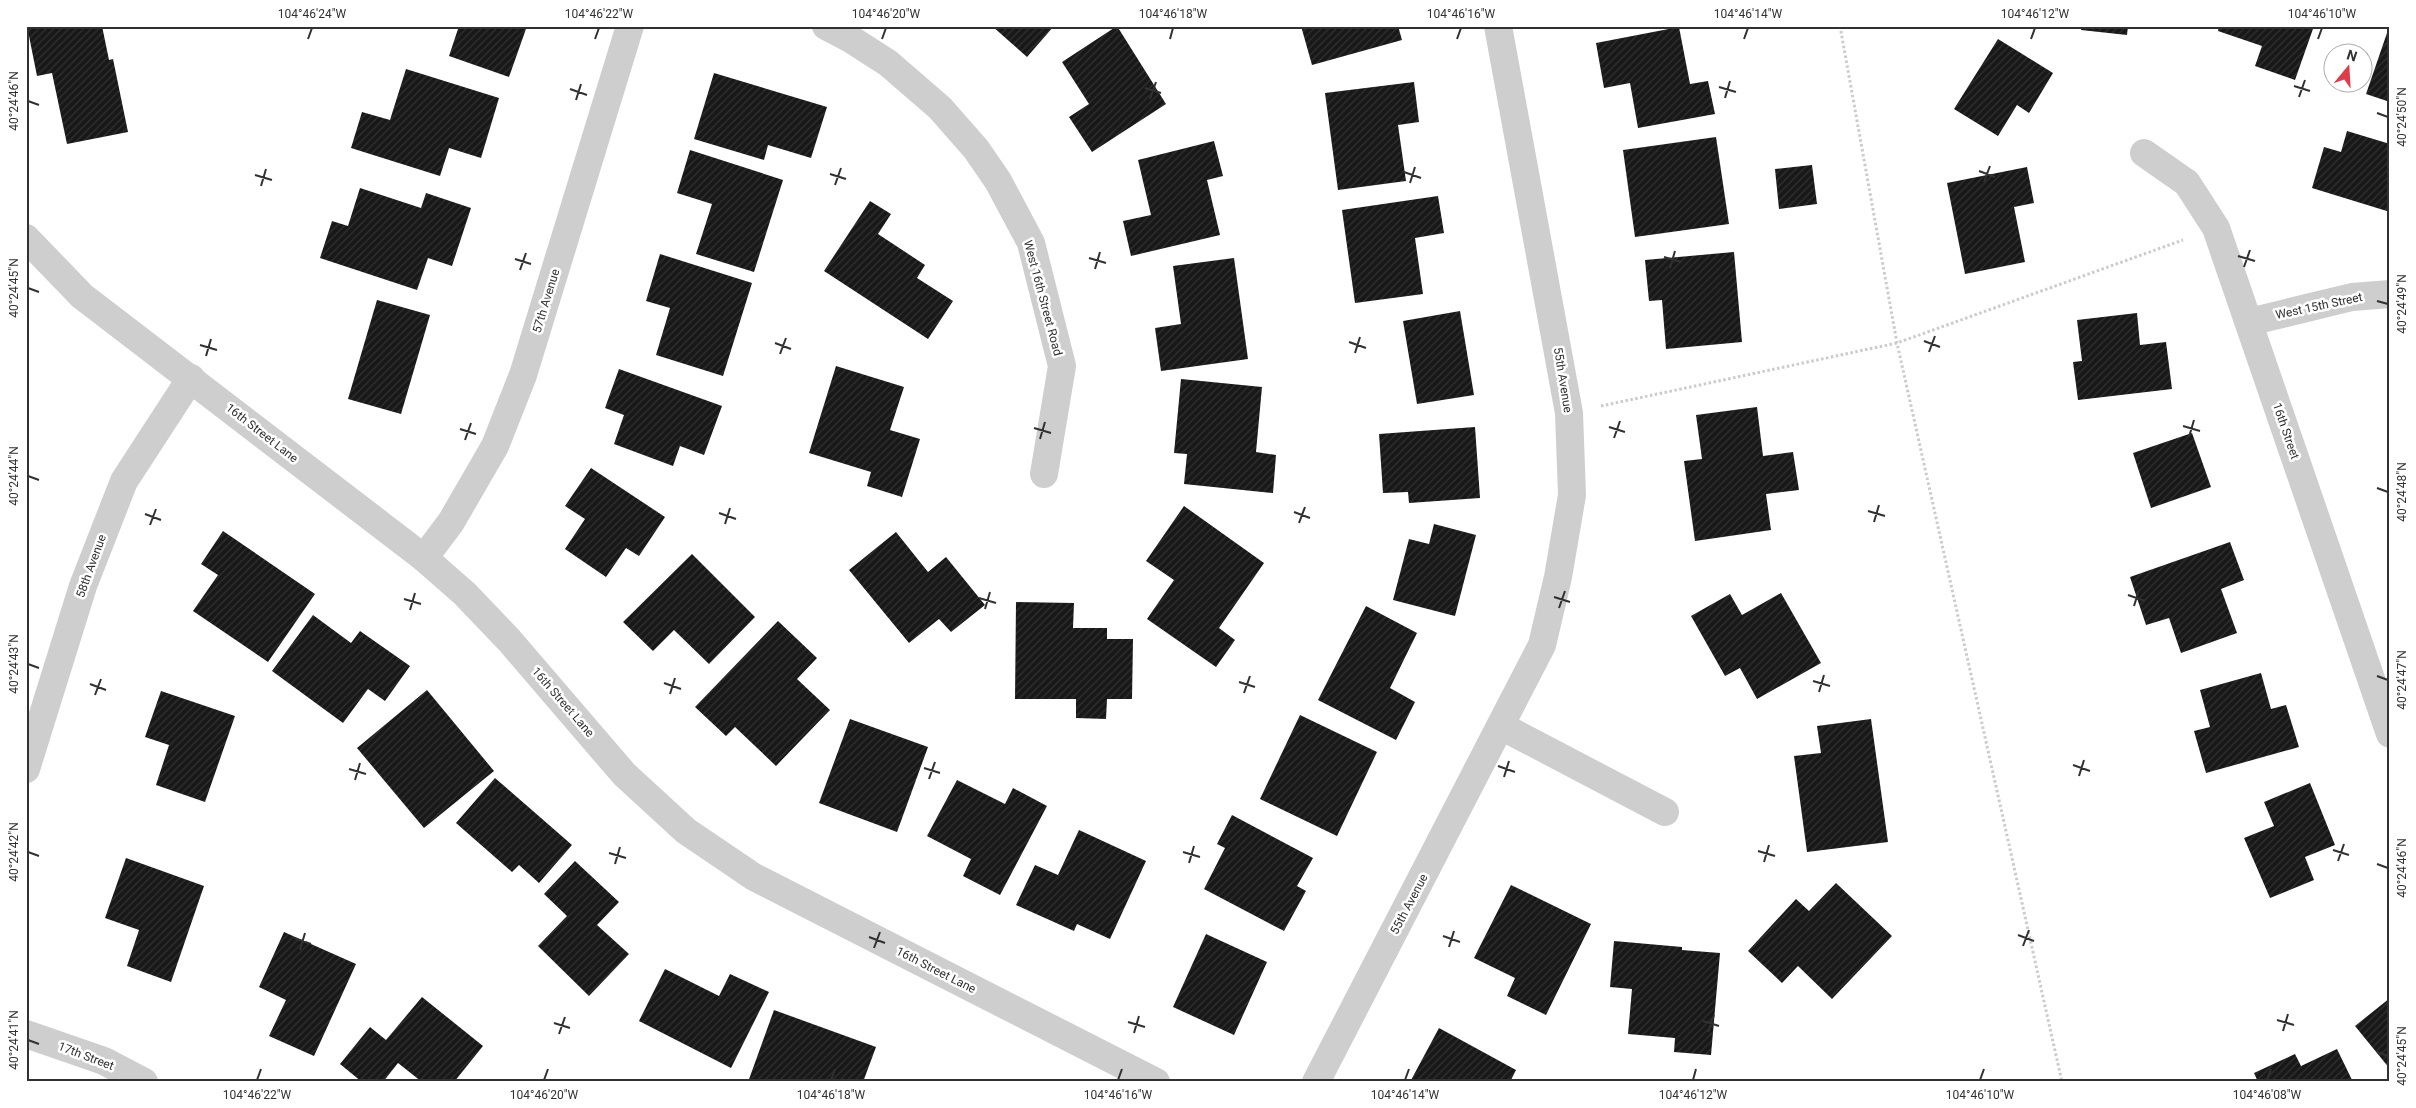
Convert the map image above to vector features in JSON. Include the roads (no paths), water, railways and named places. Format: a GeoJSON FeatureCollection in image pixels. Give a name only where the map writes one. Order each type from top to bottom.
{"type":"FeatureCollection","features":[{"type":"Feature","properties":{"kind":"street","name":"57th Avenue"},"geometry":{"type":"LineString","coordinates":[[424,558],[451,522],[495,446],[523,375],[630,26]]}},
{"type":"Feature","properties":{"kind":"street","name":"West 16th Street Road"},"geometry":{"type":"LineString","coordinates":[[826,26],[888,63],[940,108],[976,149],[998,181],[1030,242],[1062,366],[1044,474]]}},
{"type":"Feature","properties":{"kind":"street","name":"55th Avenue"},"geometry":{"type":"LineString","coordinates":[[1316,1082],[1542,645],[1558,578],[1572,495],[1569,413],[1498,26]]}},
{"type":"Feature","properties":{"kind":"street","name":"16th Street"},"geometry":{"type":"LineString","coordinates":[[2144,154],[2187,183],[2216,228],[2390,734]]}},
{"type":"Feature","properties":{"kind":"street","name":"16th Street Lane"},"geometry":{"type":"LineString","coordinates":[[26,238],[82,296],[424,558],[472,600],[509,640],[624,774],[686,831],[754,877],[1156,1082]]}},
{"type":"Feature","properties":{"kind":"street","name":"West 15th Street"},"geometry":{"type":"LineString","coordinates":[[2249,322],[2352,297],[2390,294]]}},
{"type":"Feature","properties":{"kind":"street","name":"58th Avenue"},"geometry":{"type":"LineString","coordinates":[[26,769],[83,586],[124,481],[191,378]]}},
{"type":"Feature","properties":{"kind":"street"},"geometry":{"type":"LineString","coordinates":[[1501,726],[1665,812]]}},
{"type":"Feature","properties":{"kind":"street","name":"17th Street"},"geometry":{"type":"LineString","coordinates":[[26,1034],[104,1061],[144,1082]]}}]}
